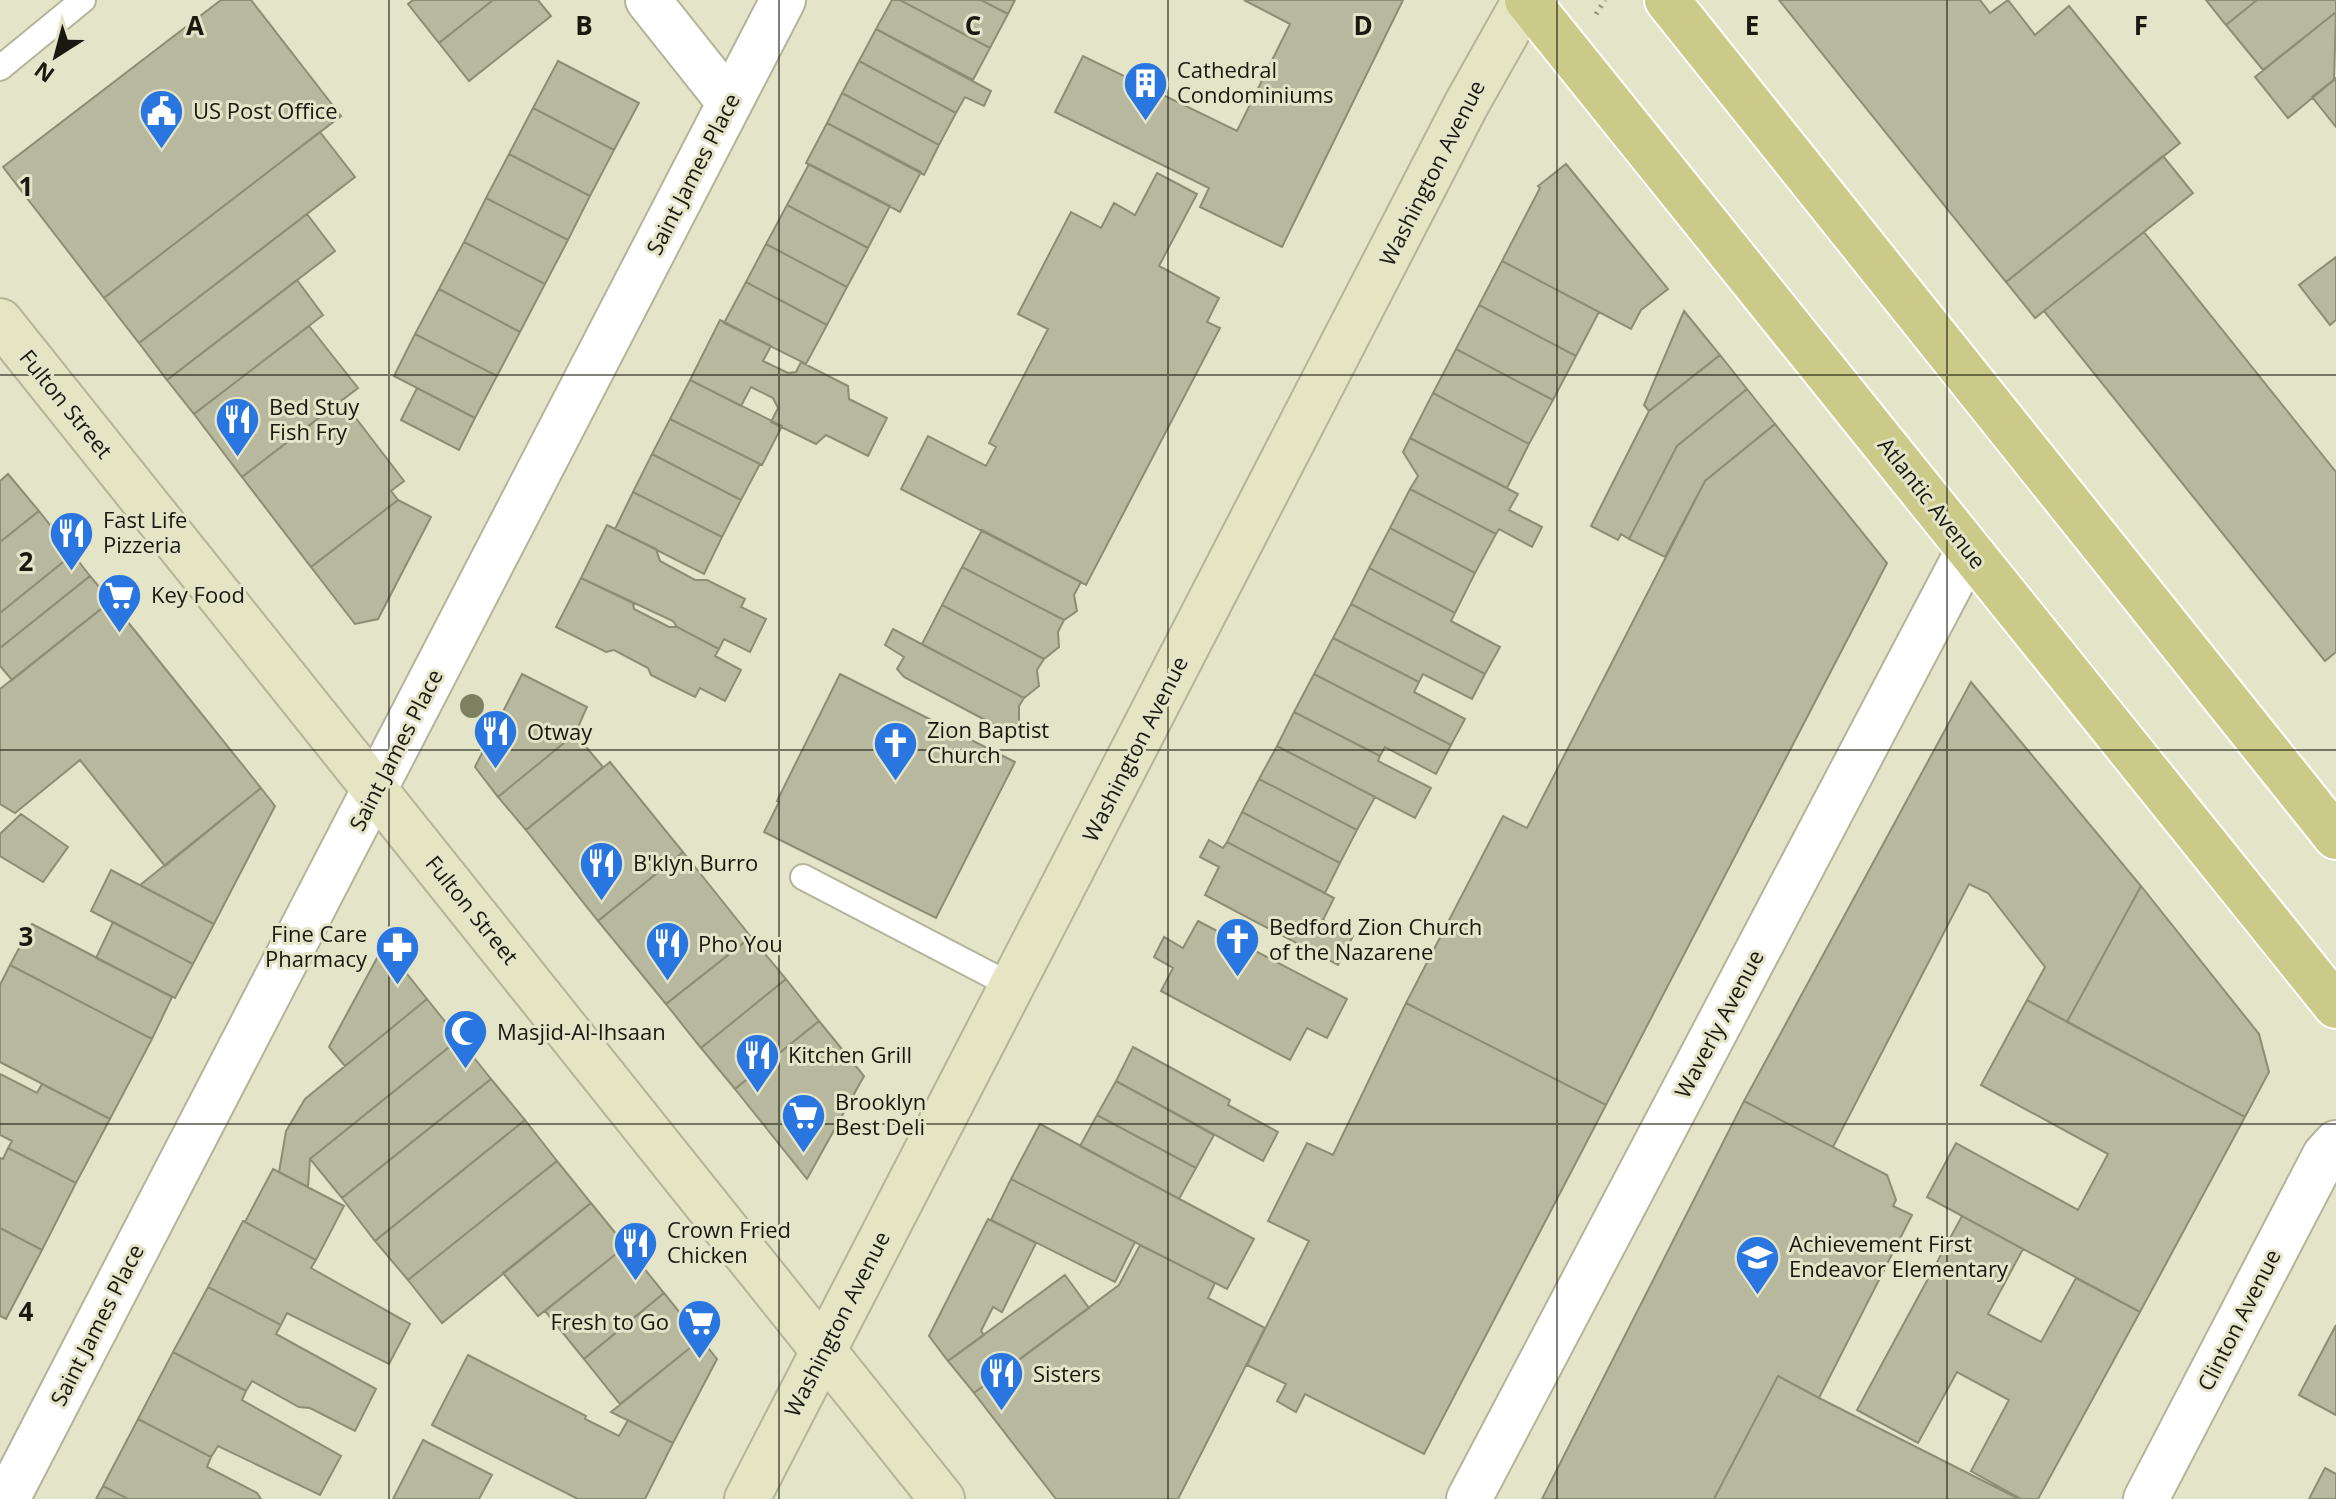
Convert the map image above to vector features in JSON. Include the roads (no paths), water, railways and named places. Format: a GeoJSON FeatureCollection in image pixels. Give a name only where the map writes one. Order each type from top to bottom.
{"type":"FeatureCollection","features":[{"type":"Feature","properties":{"kind":"main road","name":"Atlantic Avenue"},"geometry":{"type":"LineString","coordinates":[[1526,0],[2336,1006]]}},
{"type":"Feature","properties":{"kind":"main road","name":"Washington Avenue"},"geometry":{"type":"LineString","coordinates":[[747,1499],[1466,105],[1526,0]]}},
{"type":"Feature","properties":{"kind":"main road"},"geometry":{"type":"LineString","coordinates":[[1667,0],[2336,837]]}},
{"type":"Feature","properties":{"kind":"main road","name":"Fulton Street"},"geometry":{"type":"LineString","coordinates":[[0,321],[942,1499]]}},
{"type":"Feature","properties":{"kind":"street"},"geometry":{"type":"LineString","coordinates":[[648,0],[729,102]]}},
{"type":"Feature","properties":{"kind":"street","name":"Saint James Place"},"geometry":{"type":"LineString","coordinates":[[7,1499],[783,0]]}},
{"type":"Feature","properties":{"kind":"street","name":"Waverly Avenue"},"geometry":{"type":"LineString","coordinates":[[1469,1499],[1969,549]]}},
{"type":"Feature","properties":{"kind":"street","name":"Clinton Avenue"},"geometry":{"type":"LineString","coordinates":[[2146,1499],[2325,1155],[2336,1143]]}},
{"type":"Feature","properties":{"kind":"lane"},"geometry":{"type":"LineString","coordinates":[[0,68],[83,0]]}},
{"type":"Feature","properties":{"kind":"lane"},"geometry":{"type":"LineString","coordinates":[[803,877],[1012,986]]}},
{"type":"Feature","properties":{"kind":"place","name":"Cathedral Condominiums"},"geometry":{"type":"Point","coordinates":[1146,122]}},
{"type":"Feature","properties":{"kind":"place","name":"US Post Office"},"geometry":{"type":"Point","coordinates":[162,150]}},
{"type":"Feature","properties":{"kind":"place","name":"Bed Stuy Fish Fry"},"geometry":{"type":"Point","coordinates":[238,459]}},
{"type":"Feature","properties":{"kind":"place","name":"Fast Life Pizzeria"},"geometry":{"type":"Point","coordinates":[72,572]}},
{"type":"Feature","properties":{"kind":"place","name":"Key Food"},"geometry":{"type":"Point","coordinates":[120,634]}},
{"type":"Feature","properties":{"kind":"place","name":"Otway"},"geometry":{"type":"Point","coordinates":[496,771]}},
{"type":"Feature","properties":{"kind":"place","name":"Zion Baptist Church"},"geometry":{"type":"Point","coordinates":[896,782]}},
{"type":"Feature","properties":{"kind":"place","name":"B'klyn Burro"},"geometry":{"type":"Point","coordinates":[602,902]}},
{"type":"Feature","properties":{"kind":"place","name":"Bedford Zion Church of the Nazarene"},"geometry":{"type":"Point","coordinates":[1238,979]}},
{"type":"Feature","properties":{"kind":"place","name":"Pho You"},"geometry":{"type":"Point","coordinates":[667,983]}},
{"type":"Feature","properties":{"kind":"place","name":"Fine Care Pharmacy"},"geometry":{"type":"Point","coordinates":[398,986]}},
{"type":"Feature","properties":{"kind":"place","name":"Masjid-Al-Ihsaan"},"geometry":{"type":"Point","coordinates":[466,1071]}},
{"type":"Feature","properties":{"kind":"place","name":"Kitchen Grill"},"geometry":{"type":"Point","coordinates":[757,1094]}},
{"type":"Feature","properties":{"kind":"place","name":"Brooklyn Best Deli"},"geometry":{"type":"Point","coordinates":[804,1154]}},
{"type":"Feature","properties":{"kind":"place","name":"Crown Fried Chicken"},"geometry":{"type":"Point","coordinates":[636,1282]}},
{"type":"Feature","properties":{"kind":"place","name":"Achievement First Endeavor Elementary"},"geometry":{"type":"Point","coordinates":[1758,1296]}},
{"type":"Feature","properties":{"kind":"place","name":"Fresh to Go"},"geometry":{"type":"Point","coordinates":[700,1361]}},
{"type":"Feature","properties":{"kind":"place","name":"Sisters"},"geometry":{"type":"Point","coordinates":[1002,1413]}}]}
